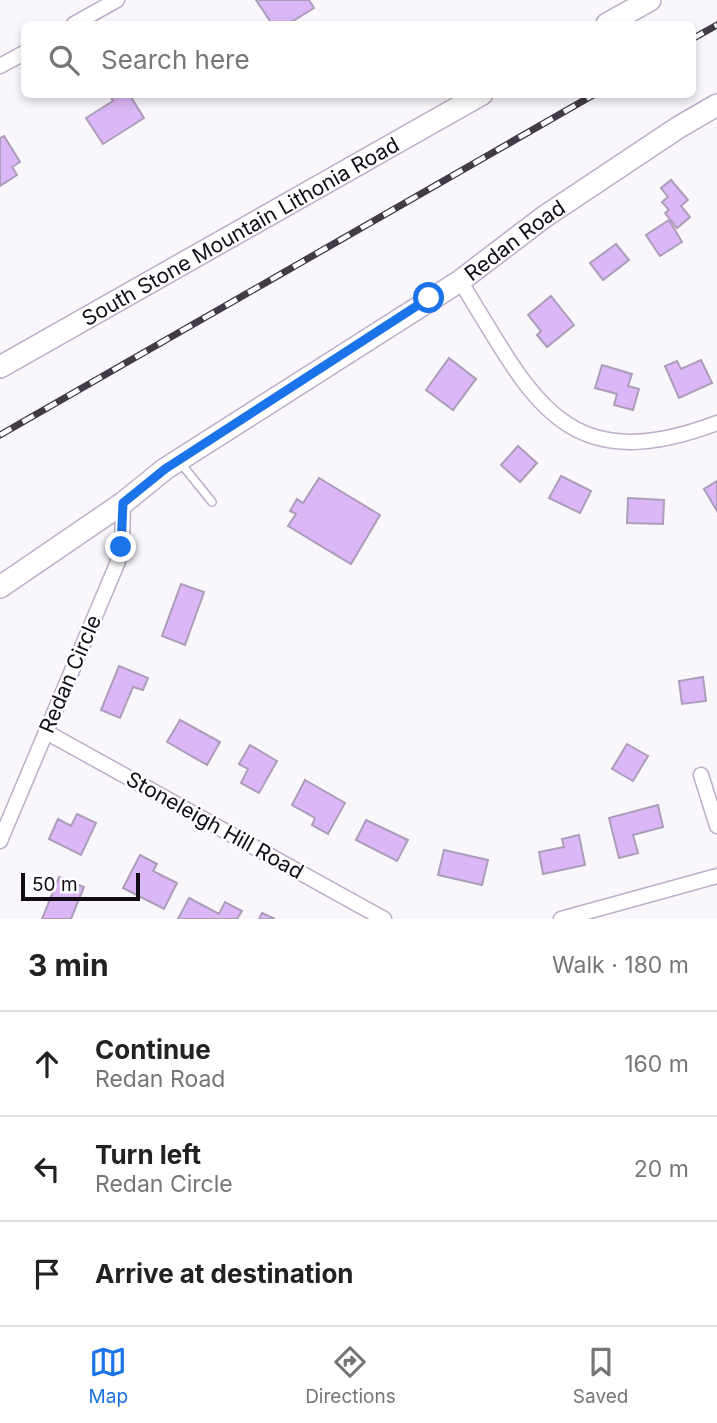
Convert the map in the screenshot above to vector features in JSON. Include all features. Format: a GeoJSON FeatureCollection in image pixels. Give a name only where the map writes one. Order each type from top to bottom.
{"type":"FeatureCollection","features":[{"type":"Feature","properties":{"kind":"main road"},"geometry":{"type":"LineString","coordinates":[[612,21],[650,0]]}},
{"type":"Feature","properties":{"kind":"main road","name":"South Stone Mountain Lithonia Road"},"geometry":{"type":"LineString","coordinates":[[0,367],[475,98]]}},
{"type":"Feature","properties":{"kind":"main road","name":"Redan Road"},"geometry":{"type":"LineString","coordinates":[[0,587],[123,503],[179,460],[460,281],[544,217],[679,127],[717,105]]}},
{"type":"Feature","properties":{"kind":"street"},"geometry":{"type":"LineString","coordinates":[[79,21],[117,0]]}},
{"type":"Feature","properties":{"kind":"street"},"geometry":{"type":"LineString","coordinates":[[0,66],[21,55]]}},
{"type":"Feature","properties":{"kind":"street"},"geometry":{"type":"LineString","coordinates":[[460,281],[527,388],[551,414],[571,427],[593,436],[640,443],[686,435],[717,423]]}},
{"type":"Feature","properties":{"kind":"street","name":"Redan Circle"},"geometry":{"type":"LineString","coordinates":[[0,841],[117,564],[121,547],[123,503]]}},
{"type":"Feature","properties":{"kind":"street","name":"Stoneleigh Hill Road"},"geometry":{"type":"LineString","coordinates":[[46,732],[384,919]]}},
{"type":"Feature","properties":{"kind":"street"},"geometry":{"type":"LineString","coordinates":[[701,775],[717,826]]}},
{"type":"Feature","properties":{"kind":"street"},"geometry":{"type":"LineString","coordinates":[[561,919],[717,876]]}},
{"type":"Feature","properties":{"kind":"lane"},"geometry":{"type":"LineString","coordinates":[[179,460],[212,502]]}},
{"type":"Feature","properties":{"kind":"building"},"geometry":{"type":"Polygon","coordinates":[[[256,0],[309,0],[314,8],[293,21],[270,21],[256,0]]]}},
{"type":"Feature","properties":{"kind":"building"},"geometry":{"type":"Polygon","coordinates":[[[111,98],[132,98],[144,118],[103,144],[86,118],[113,101],[111,98]]]}},
{"type":"Feature","properties":{"kind":"building"},"geometry":{"type":"Polygon","coordinates":[[[4,136],[20,162],[12,167],[17,175],[0,186],[0,138],[4,136]]]}},
{"type":"Feature","properties":{"kind":"building"},"geometry":{"type":"Polygon","coordinates":[[[671,180],[688,200],[681,206],[690,217],[677,228],[665,213],[669,210],[662,202],[668,197],[661,188],[671,180]]]}},
{"type":"Feature","properties":{"kind":"building"},"geometry":{"type":"Polygon","coordinates":[[[669,220],[682,242],[660,256],[646,235],[669,220]]]}},
{"type":"Feature","properties":{"kind":"building"},"geometry":{"type":"Polygon","coordinates":[[[616,244],[629,260],[603,280],[590,263],[616,244]]]}},
{"type":"Feature","properties":{"kind":"building"},"geometry":{"type":"Polygon","coordinates":[[[551,296],[574,325],[547,347],[537,335],[541,331],[528,315],[551,296]]]}},
{"type":"Feature","properties":{"kind":"building"},"geometry":{"type":"Polygon","coordinates":[[[449,358],[476,379],[453,410],[426,390],[449,358]]]}},
{"type":"Feature","properties":{"kind":"building"},"geometry":{"type":"Polygon","coordinates":[[[701,360],[712,383],[679,398],[665,366],[677,361],[681,369],[701,360]]]}},
{"type":"Feature","properties":{"kind":"building"},"geometry":{"type":"Polygon","coordinates":[[[602,365],[632,374],[628,386],[639,389],[633,410],[614,405],[617,394],[595,388],[602,365]]]}},
{"type":"Feature","properties":{"kind":"building"},"geometry":{"type":"Polygon","coordinates":[[[518,446],[537,463],[520,482],[501,465],[518,446]]]}},
{"type":"Feature","properties":{"kind":"building"},"geometry":{"type":"Polygon","coordinates":[[[561,476],[591,491],[580,513],[549,498],[561,476]]]}},
{"type":"Feature","properties":{"kind":"building"},"geometry":{"type":"Polygon","coordinates":[[[319,478],[380,515],[351,564],[288,526],[296,514],[290,511],[297,499],[303,503],[319,478]]]}},
{"type":"Feature","properties":{"kind":"building"},"geometry":{"type":"Polygon","coordinates":[[[717,481],[717,511],[704,489],[717,481]]]}},
{"type":"Feature","properties":{"kind":"building"},"geometry":{"type":"Polygon","coordinates":[[[628,498],[664,500],[663,524],[627,523],[628,498]]]}},
{"type":"Feature","properties":{"kind":"building"},"geometry":{"type":"Polygon","coordinates":[[[181,584],[204,592],[185,645],[162,636],[181,584]]]}},
{"type":"Feature","properties":{"kind":"building"},"geometry":{"type":"Polygon","coordinates":[[[119,666],[148,678],[143,690],[133,687],[120,718],[101,710],[119,666]]]}},
{"type":"Feature","properties":{"kind":"building"},"geometry":{"type":"Polygon","coordinates":[[[703,677],[706,701],[682,704],[679,681],[703,677]]]}},
{"type":"Feature","properties":{"kind":"building"},"geometry":{"type":"Polygon","coordinates":[[[180,720],[220,742],[207,765],[167,742],[180,720]]]}},
{"type":"Feature","properties":{"kind":"building"},"geometry":{"type":"Polygon","coordinates":[[[627,744],[648,756],[633,781],[612,769],[627,744]]]}},
{"type":"Feature","properties":{"kind":"building"},"geometry":{"type":"Polygon","coordinates":[[[250,745],[277,761],[259,793],[241,783],[248,769],[239,764],[250,745]]]}},
{"type":"Feature","properties":{"kind":"building"},"geometry":{"type":"Polygon","coordinates":[[[305,780],[345,803],[328,834],[312,825],[315,818],[292,805],[305,780]]]}},
{"type":"Feature","properties":{"kind":"building"},"geometry":{"type":"Polygon","coordinates":[[[658,805],[663,827],[633,835],[638,853],[619,858],[609,818],[658,805]]]}},
{"type":"Feature","properties":{"kind":"building"},"geometry":{"type":"Polygon","coordinates":[[[77,814],[96,823],[81,855],[49,839],[58,819],[71,826],[77,814]]]}},
{"type":"Feature","properties":{"kind":"building"},"geometry":{"type":"Polygon","coordinates":[[[366,820],[408,840],[397,861],[356,840],[366,820]]]}},
{"type":"Feature","properties":{"kind":"building"},"geometry":{"type":"Polygon","coordinates":[[[579,835],[585,865],[543,874],[539,852],[564,847],[562,839],[579,835]]]}},
{"type":"Feature","properties":{"kind":"building"},"geometry":{"type":"Polygon","coordinates":[[[444,850],[488,860],[482,885],[438,875],[444,850]]]}},
{"type":"Feature","properties":{"kind":"building"},"geometry":{"type":"Polygon","coordinates":[[[140,855],[157,864],[153,871],[177,883],[164,909],[123,888],[140,855]]]}},
{"type":"Feature","properties":{"kind":"building"},"geometry":{"type":"Polygon","coordinates":[[[59,877],[84,887],[71,919],[42,919],[59,877]]]}},
{"type":"Feature","properties":{"kind":"building"},"geometry":{"type":"Polygon","coordinates":[[[189,898],[219,914],[225,902],[242,911],[237,919],[178,919],[189,898]]]}},
{"type":"Feature","properties":{"kind":"building"},"geometry":{"type":"Polygon","coordinates":[[[262,913],[275,919],[259,919],[262,913]]]}},
{"type":"Feature","properties":{"kind":"railway"},"geometry":{"type":"LineString","coordinates":[[696,37],[717,25]]}},
{"type":"Feature","properties":{"kind":"railway"},"geometry":{"type":"LineString","coordinates":[[0,435],[588,98]]}},
{"type":"Feature","properties":{"kind":"route"},"geometry":{"type":"LineString","coordinates":[[121,547],[123,503],[165,469],[429,298]]}}]}
